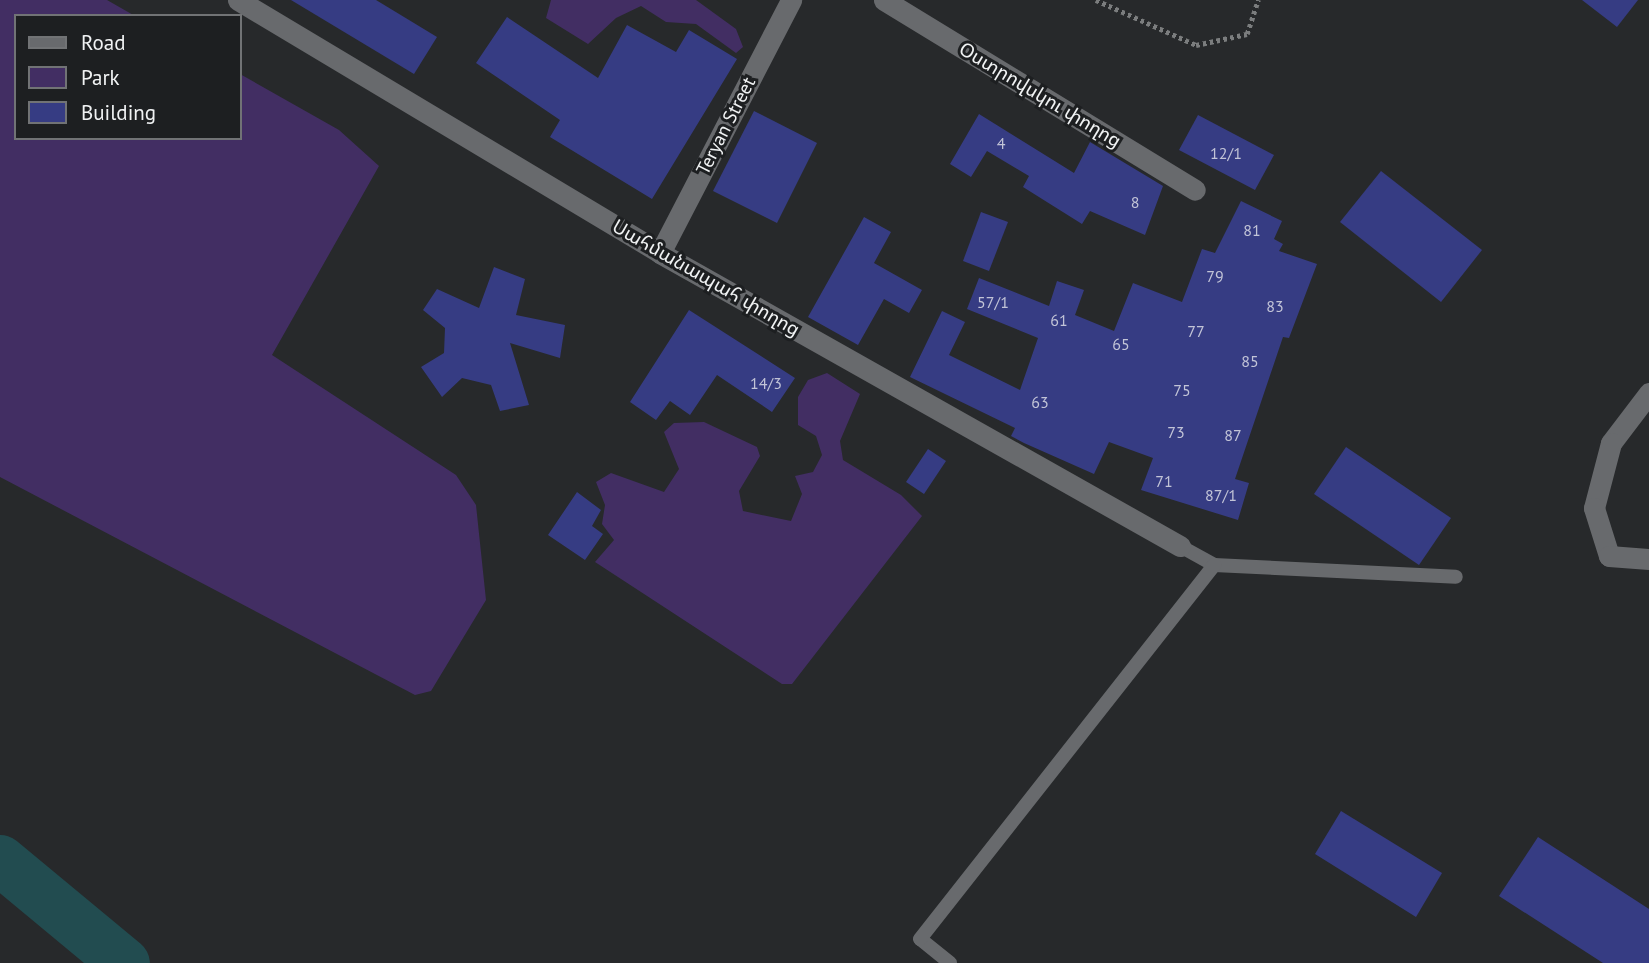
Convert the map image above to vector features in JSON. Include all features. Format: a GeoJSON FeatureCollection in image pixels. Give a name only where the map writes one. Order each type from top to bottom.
{"type":"FeatureCollection","features":[{"type":"Feature","properties":{"kind":"street","name":"Սահմանապահ փողոց"},"geometry":{"type":"LineString","coordinates":[[238,0],[660,253],[1180,546]]}},
{"type":"Feature","properties":{"kind":"street","name":"Teryan Street"},"geometry":{"type":"LineString","coordinates":[[660,253],[791,0]]}},
{"type":"Feature","properties":{"kind":"street","name":"Օստրովսկու փողոց"},"geometry":{"type":"LineString","coordinates":[[884,0],[1195,190]]}},
{"type":"Feature","properties":{"kind":"street"},"geometry":{"type":"LineString","coordinates":[[1649,393],[1611,443],[1594,508],[1609,556],[1649,559]]}},
{"type":"Feature","properties":{"kind":"lane"},"geometry":{"type":"LineString","coordinates":[[1180,546],[1214,565],[1456,578]]}},
{"type":"Feature","properties":{"kind":"lane"},"geometry":{"type":"LineString","coordinates":[[950,963],[920,939],[1214,565]]}},
{"type":"Feature","properties":{"kind":"path"},"geometry":{"type":"LineString","coordinates":[[1096,0],[1196,45],[1247,34],[1258,0]]}},
{"type":"Feature","properties":{"kind":"green space"},"geometry":{"type":"Polygon","coordinates":[[[0,0],[107,0],[132,14],[14,14],[14,140],[242,140],[242,75],[339,130],[379,166],[272,355],[456,475],[476,505],[486,600],[431,691],[415,695],[0,477],[0,0]]]}},
{"type":"Feature","properties":{"kind":"green space"},"geometry":{"type":"Polygon","coordinates":[[[551,0],[696,0],[736,29],[743,47],[736,53],[696,24],[666,22],[641,6],[616,18],[588,44],[546,18],[551,0]]]}},
{"type":"Feature","properties":{"kind":"green space"},"geometry":{"type":"Polygon","coordinates":[[[827,373],[860,394],[840,441],[843,460],[901,495],[922,516],[792,684],[782,684],[595,562],[614,540],[602,524],[605,505],[596,482],[611,473],[664,492],[679,469],[664,432],[674,423],[704,422],[757,447],[760,456],[739,491],[743,511],[791,521],[802,494],[795,476],[813,472],[822,455],[816,436],[798,425],[798,397],[808,380],[827,373]]]}},
{"type":"Feature","properties":{"kind":"building"},"geometry":{"type":"Polygon","coordinates":[[[291,0],[376,0],[437,37],[414,74],[291,0]]]}},
{"type":"Feature","properties":{"kind":"building"},"geometry":{"type":"Polygon","coordinates":[[[1582,0],[1638,0],[1617,27],[1582,0]]]}},
{"type":"Feature","properties":{"kind":"building"},"geometry":{"type":"Polygon","coordinates":[[[507,17],[598,78],[627,25],[676,52],[689,30],[737,59],[652,199],[550,137],[560,120],[476,63],[507,17]]]}},
{"type":"Feature","properties":{"kind":"building"},"geometry":{"type":"Polygon","coordinates":[[[754,111],[817,143],[777,223],[713,191],[754,111]]]}},
{"type":"Feature","properties":{"kind":"building"},"geometry":{"type":"Polygon","coordinates":[[[979,114],[1074,173],[1090,142],[1163,186],[1145,235],[1090,211],[1082,224],[1023,187],[1029,176],[987,151],[971,177],[950,164],[979,114]]]}},
{"type":"Feature","properties":{"kind":"building"},"geometry":{"type":"Polygon","coordinates":[[[1198,115],[1274,155],[1255,190],[1179,150],[1198,115]]]}},
{"type":"Feature","properties":{"kind":"building"},"geometry":{"type":"Polygon","coordinates":[[[1381,171],[1482,250],[1441,302],[1340,222],[1381,171]]]}},
{"type":"Feature","properties":{"kind":"building"},"geometry":{"type":"Polygon","coordinates":[[[1241,201],[1282,221],[1274,239],[1283,244],[1279,251],[1317,264],[1289,338],[1283,337],[1235,479],[1249,483],[1238,520],[1141,490],[1153,458],[1109,442],[1094,474],[1024,443],[1011,436],[1015,428],[910,377],[942,311],[965,322],[949,355],[1020,390],[1038,338],[967,309],[979,278],[1049,306],[1057,281],[1084,290],[1075,315],[1114,331],[1133,283],[1182,302],[1202,249],[1215,253],[1241,201]]]}},
{"type":"Feature","properties":{"kind":"building"},"geometry":{"type":"Polygon","coordinates":[[[981,212],[1008,222],[989,271],[963,261],[981,212]]]}},
{"type":"Feature","properties":{"kind":"building"},"geometry":{"type":"Polygon","coordinates":[[[864,217],[891,232],[874,263],[922,290],[909,313],[884,299],[858,345],[808,317],[864,217]]]}},
{"type":"Feature","properties":{"kind":"building"},"geometry":{"type":"Polygon","coordinates":[[[494,267],[525,279],[516,315],[565,325],[560,358],[510,343],[529,405],[500,411],[491,385],[462,378],[442,397],[421,367],[444,353],[445,328],[423,310],[437,289],[479,308],[494,267]]]}},
{"type":"Feature","properties":{"kind":"building"},"geometry":{"type":"Polygon","coordinates":[[[689,310],[795,378],[772,412],[717,375],[690,415],[670,401],[656,420],[630,402],[689,310]]]}},
{"type":"Feature","properties":{"kind":"building"},"geometry":{"type":"Polygon","coordinates":[[[1346,447],[1451,518],[1419,565],[1314,494],[1346,447]]]}},
{"type":"Feature","properties":{"kind":"building"},"geometry":{"type":"Polygon","coordinates":[[[928,449],[946,461],[924,494],[906,482],[928,449]]]}},
{"type":"Feature","properties":{"kind":"building"},"geometry":{"type":"Polygon","coordinates":[[[577,492],[601,510],[592,526],[603,534],[585,560],[548,535],[577,492]]]}},
{"type":"Feature","properties":{"kind":"building"},"geometry":{"type":"Polygon","coordinates":[[[1341,811],[1442,873],[1416,917],[1315,854],[1341,811]]]}},
{"type":"Feature","properties":{"kind":"building"},"geometry":{"type":"Polygon","coordinates":[[[1538,837],[1649,909],[1649,963],[1603,963],[1499,896],[1538,837]]]}},
{"type":"Feature","properties":{"kind":"waterway"},"geometry":{"type":"LineString","coordinates":[[0,860],[124,963]]}}]}
